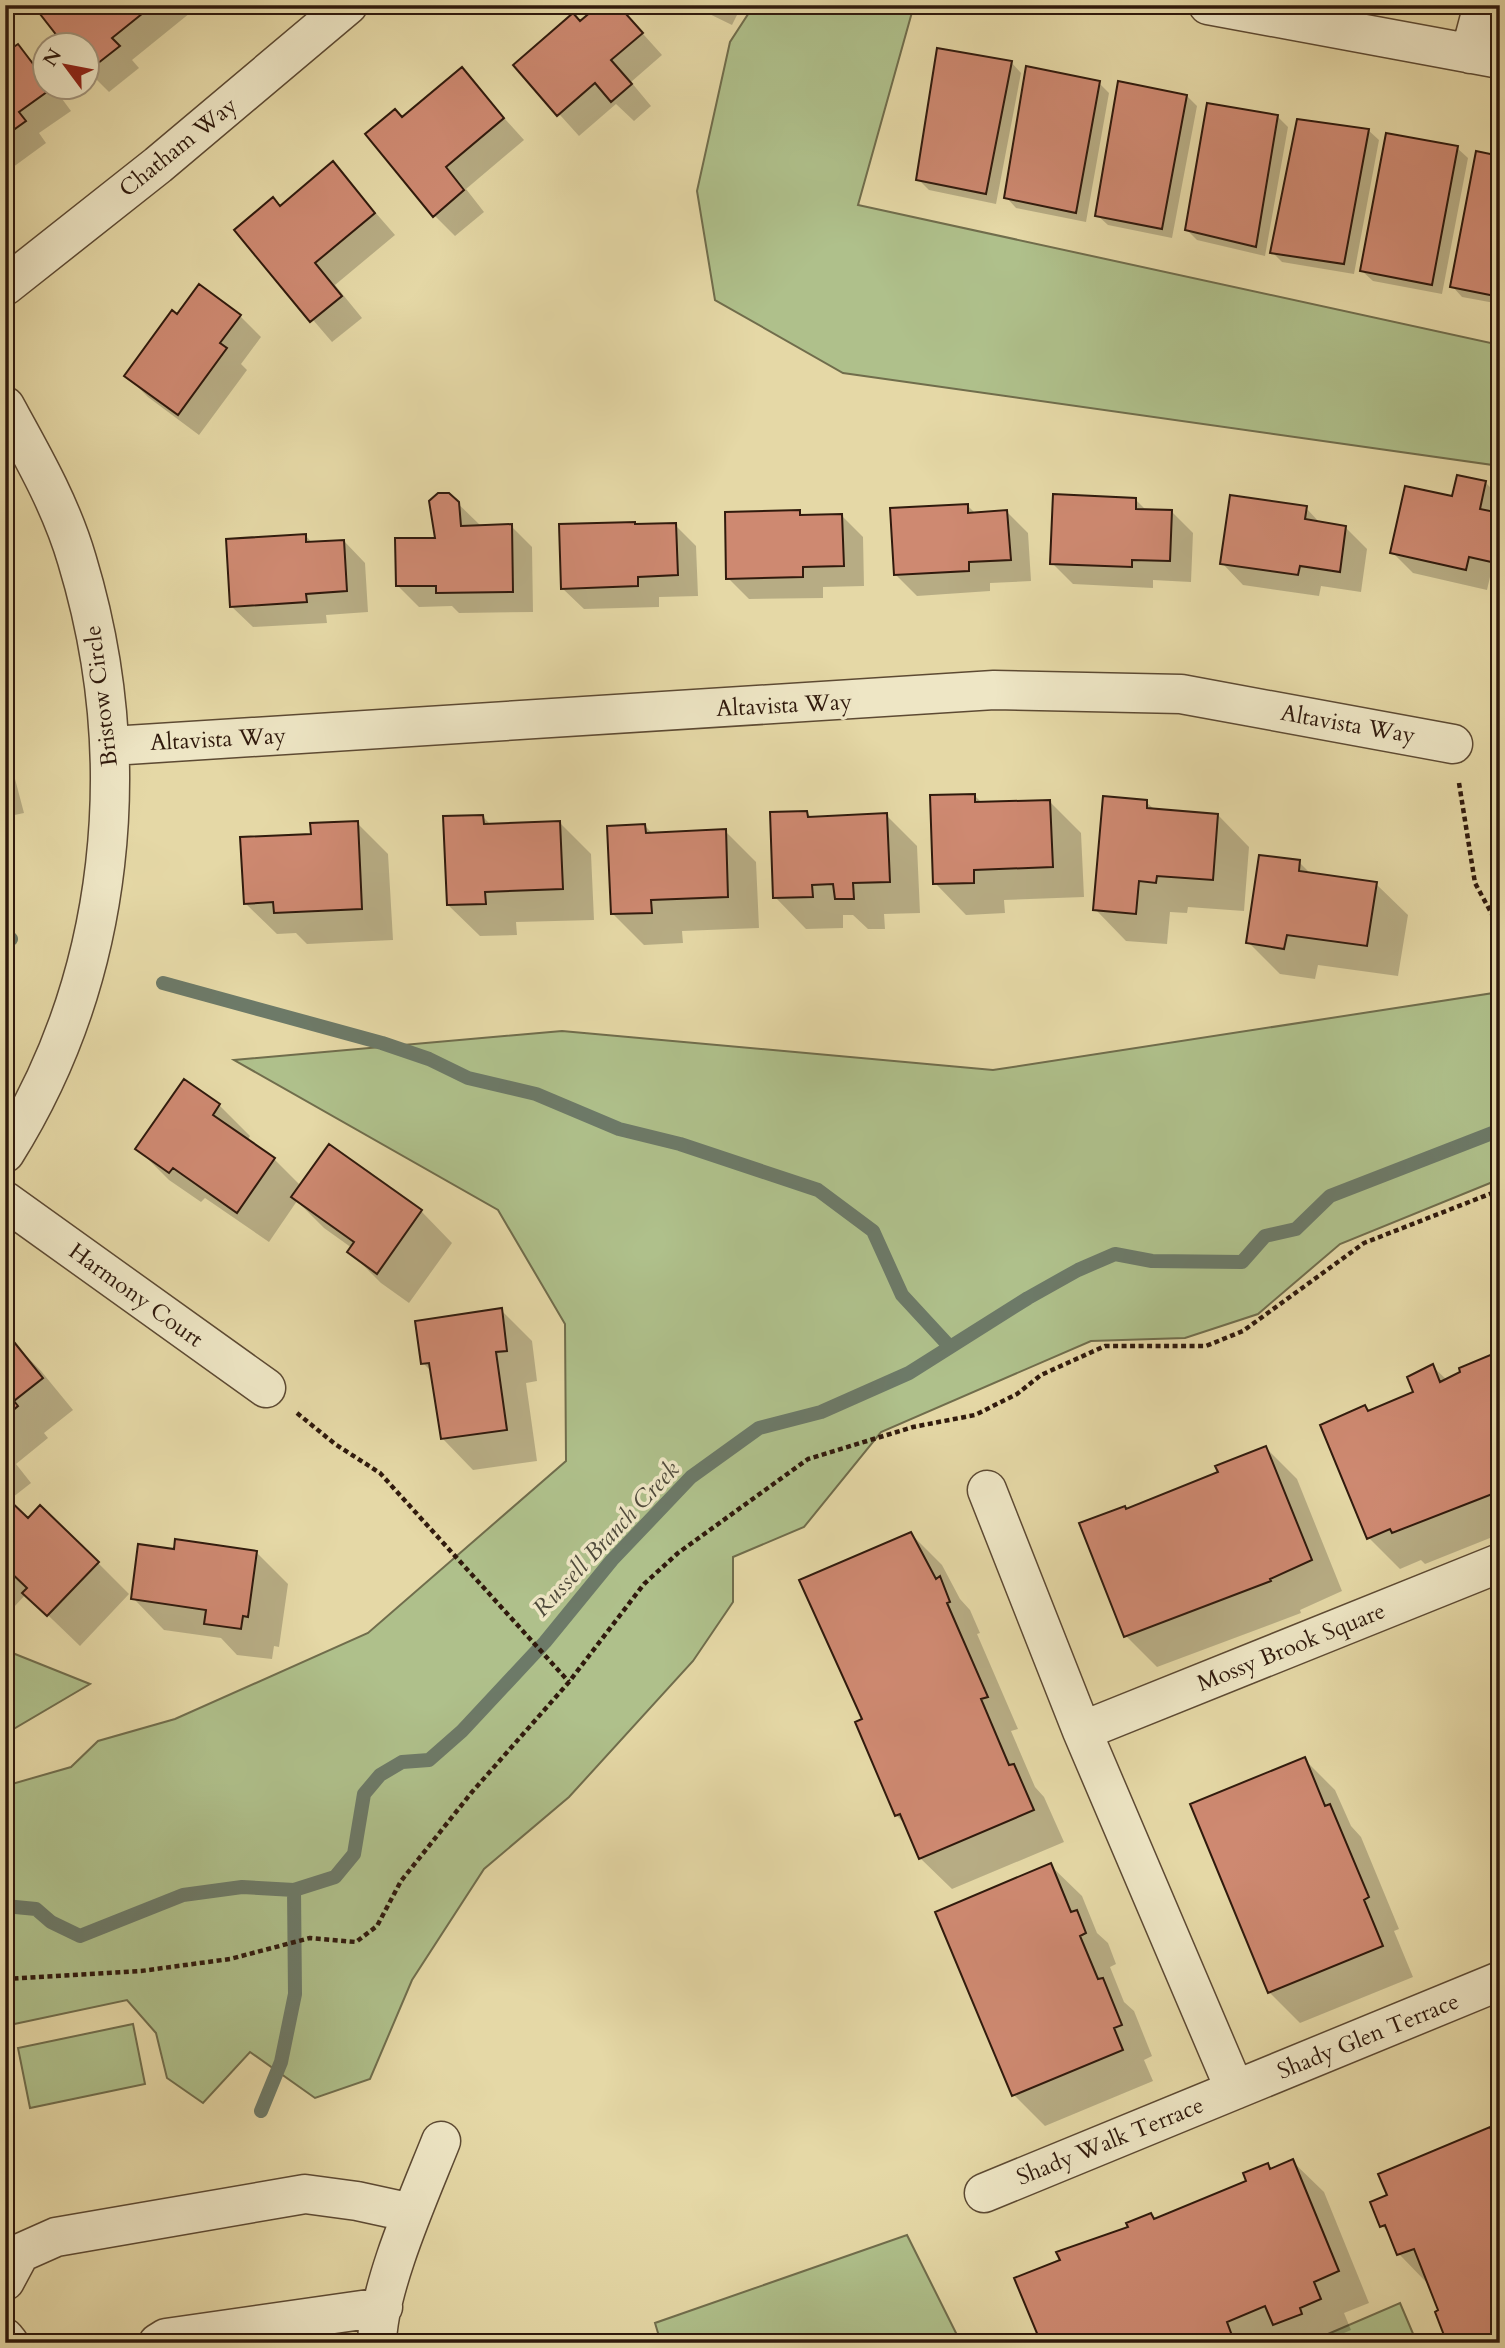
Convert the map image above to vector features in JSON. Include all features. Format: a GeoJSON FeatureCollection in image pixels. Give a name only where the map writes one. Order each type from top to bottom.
{"type":"FeatureCollection","features":[{"type":"Feature","properties":{"kind":"street","name":"Chatham Way"},"geometry":{"type":"LineString","coordinates":[[5,286],[158,165],[348,5]]}},
{"type":"Feature","properties":{"kind":"street"},"geometry":{"type":"LineString","coordinates":[[1208,5],[1485,57],[1483,5]]}},
{"type":"Feature","properties":{"kind":"street","name":"Bristow Circle"},"geometry":{"type":"LineString","coordinates":[[5,406],[44,478],[76,558],[99,641],[111,746],[110,838],[94,934],[78,995],[52,1064],[5,1153]]}},
{"type":"Feature","properties":{"kind":"street","name":"Altavista Way"},"geometry":{"type":"LineString","coordinates":[[111,746],[994,690],[1181,694],[1453,744]]}},
{"type":"Feature","properties":{"kind":"street","name":"Harmony Court"},"geometry":{"type":"LineString","coordinates":[[5,1201],[266,1388]]}},
{"type":"Feature","properties":{"kind":"street"},"geometry":{"type":"LineString","coordinates":[[987,1490],[1082,1731],[1236,2090]]}},
{"type":"Feature","properties":{"kind":"street","name":"Mossy Brook Square"},"geometry":{"type":"LineString","coordinates":[[1082,1731],[1500,1563]]}},
{"type":"Feature","properties":{"kind":"street","name":"Shady Glen Terrace"},"geometry":{"type":"LineString","coordinates":[[1236,2090],[1500,1981]]}},
{"type":"Feature","properties":{"kind":"street","name":"Shady Walk Terrace"},"geometry":{"type":"LineString","coordinates":[[984,2193],[1236,2090]]}},
{"type":"Feature","properties":{"kind":"street"},"geometry":{"type":"LineString","coordinates":[[158,2343],[166,2338],[380,2325],[412,2213],[441,2141]]}},
{"type":"Feature","properties":{"kind":"street"},"geometry":{"type":"LineString","coordinates":[[5,2280],[20,2253],[56,2237],[305,2194],[357,2201],[412,2213]]}},
{"type":"Feature","properties":{"kind":"street"},"geometry":{"type":"LineString","coordinates":[[5,2337],[9,2343]]}},
{"type":"Feature","properties":{"kind":"path"},"geometry":{"type":"LineString","coordinates":[[1453,744],[1475,883],[1500,929]]}},
{"type":"Feature","properties":{"kind":"path"},"geometry":{"type":"LineString","coordinates":[[5,1979],[141,1971],[230,1959],[310,1938],[356,1942],[377,1926],[409,1871],[471,1792],[569,1682],[652,1576],[748,1500],[808,1459],[914,1427],[975,1415],[1017,1394],[1041,1375],[1105,1346],[1206,1346],[1243,1331],[1364,1243],[1500,1190]]}},
{"type":"Feature","properties":{"kind":"path"},"geometry":{"type":"LineString","coordinates":[[266,1388],[335,1444],[380,1474],[569,1682]]}},
{"type":"Feature","properties":{"kind":"green space"},"geometry":{"type":"Polygon","coordinates":[[[754,5],[914,5],[858,205],[1500,345],[1500,466],[843,373],[715,300],[697,191],[730,42],[754,5]]]}},
{"type":"Feature","properties":{"kind":"green space"},"geometry":{"type":"Polygon","coordinates":[[[1500,992],[1500,1179],[1340,1244],[1258,1314],[1185,1338],[1091,1341],[881,1432],[804,1527],[733,1557],[733,1602],[693,1661],[569,1797],[484,1869],[412,1980],[370,2079],[315,2098],[250,2052],[203,2103],[167,2078],[156,2033],[127,2000],[5,2026],[5,1786],[71,1767],[98,1741],[175,1719],[368,1633],[566,1461],[565,1324],[498,1210],[234,1060],[562,1031],[993,1070],[1500,992]]]}},
{"type":"Feature","properties":{"kind":"green space"},"geometry":{"type":"Polygon","coordinates":[[[5,1650],[90,1684],[5,1734],[5,1650]]]}},
{"type":"Feature","properties":{"kind":"green space"},"geometry":{"type":"Polygon","coordinates":[[[133,2024],[145,2084],[30,2108],[18,2048],[133,2024]]]}},
{"type":"Feature","properties":{"kind":"green space"},"geometry":{"type":"Polygon","coordinates":[[[907,2235],[961,2343],[661,2343],[655,2323],[907,2235]]]}},
{"type":"Feature","properties":{"kind":"green space"},"geometry":{"type":"Polygon","coordinates":[[[1400,2303],[1417,2343],[1307,2343],[1400,2303]]]}},
{"type":"Feature","properties":{"kind":"building"},"geometry":{"type":"Polygon","coordinates":[[[33,5],[153,5],[112,38],[120,46],[102,60],[102,32],[54,32],[33,5]]]}},
{"type":"Feature","properties":{"kind":"building"},"geometry":{"type":"Polygon","coordinates":[[[599,5],[618,5],[643,33],[611,60],[632,84],[611,102],[595,83],[557,116],[513,65],[573,13],[580,21],[599,5]]]}},
{"type":"Feature","properties":{"kind":"building"},"geometry":{"type":"Polygon","coordinates":[[[18,44],[32,62],[33,102],[19,112],[26,121],[5,136],[5,53],[18,44]]]}},
{"type":"Feature","properties":{"kind":"building"},"geometry":{"type":"Polygon","coordinates":[[[937,48],[1012,61],[986,194],[916,180],[937,48]]]}},
{"type":"Feature","properties":{"kind":"building"},"geometry":{"type":"Polygon","coordinates":[[[1026,66],[1100,81],[1076,213],[1004,198],[1026,66]]]}},
{"type":"Feature","properties":{"kind":"building"},"geometry":{"type":"Polygon","coordinates":[[[462,67],[504,118],[446,167],[464,190],[433,217],[365,134],[395,109],[402,117],[462,67]]]}},
{"type":"Feature","properties":{"kind":"building"},"geometry":{"type":"Polygon","coordinates":[[[1118,81],[1187,95],[1162,229],[1095,216],[1118,81]]]}},
{"type":"Feature","properties":{"kind":"building"},"geometry":{"type":"Polygon","coordinates":[[[1207,103],[1278,115],[1256,247],[1185,230],[1207,103]]]}},
{"type":"Feature","properties":{"kind":"building"},"geometry":{"type":"Polygon","coordinates":[[[1297,119],[1369,129],[1344,264],[1270,253],[1297,119]]]}},
{"type":"Feature","properties":{"kind":"building"},"geometry":{"type":"Polygon","coordinates":[[[1386,133],[1458,146],[1432,285],[1360,271],[1386,133]]]}},
{"type":"Feature","properties":{"kind":"building"},"geometry":{"type":"Polygon","coordinates":[[[1476,151],[1500,156],[1500,297],[1450,287],[1476,151]]]}},
{"type":"Feature","properties":{"kind":"building"},"geometry":{"type":"Polygon","coordinates":[[[333,161],[375,213],[315,263],[342,296],[310,322],[234,230],[273,197],[280,206],[333,161]]]}},
{"type":"Feature","properties":{"kind":"building"},"geometry":{"type":"Polygon","coordinates":[[[199,284],[241,315],[220,343],[227,348],[178,415],[124,376],[172,310],[177,314],[199,284]]]}},
{"type":"Feature","properties":{"kind":"building"},"geometry":{"type":"Polygon","coordinates":[[[1457,475],[1486,481],[1480,509],[1500,513],[1500,564],[1469,557],[1466,570],[1390,553],[1405,486],[1452,496],[1457,475]]]}},
{"type":"Feature","properties":{"kind":"building"},"geometry":{"type":"Polygon","coordinates":[[[438,493],[449,493],[459,502],[461,526],[512,524],[513,592],[436,593],[436,586],[396,586],[395,538],[435,538],[429,501],[438,493]]]}},
{"type":"Feature","properties":{"kind":"building"},"geometry":{"type":"Polygon","coordinates":[[[1053,494],[1136,498],[1136,509],[1172,510],[1170,561],[1132,560],[1132,567],[1050,564],[1053,494]]]}},
{"type":"Feature","properties":{"kind":"building"},"geometry":{"type":"Polygon","coordinates":[[[1230,495],[1307,506],[1305,519],[1346,526],[1340,572],[1300,566],[1298,575],[1220,564],[1230,495]]]}},
{"type":"Feature","properties":{"kind":"building"},"geometry":{"type":"Polygon","coordinates":[[[968,504],[968,513],[1007,510],[1011,560],[969,562],[969,571],[894,575],[890,508],[968,504]]]}},
{"type":"Feature","properties":{"kind":"building"},"geometry":{"type":"Polygon","coordinates":[[[800,510],[800,515],[842,514],[844,566],[803,567],[803,577],[726,579],[725,512],[800,510]]]}},
{"type":"Feature","properties":{"kind":"building"},"geometry":{"type":"Polygon","coordinates":[[[676,523],[678,575],[638,577],[638,586],[561,589],[559,524],[676,523]]]}},
{"type":"Feature","properties":{"kind":"building"},"geometry":{"type":"Polygon","coordinates":[[[306,534],[306,542],[344,540],[347,591],[306,594],[307,602],[230,607],[226,539],[306,534]]]}},
{"type":"Feature","properties":{"kind":"building"},"geometry":{"type":"Polygon","coordinates":[[[975,794],[975,802],[1050,800],[1053,867],[974,870],[974,883],[933,884],[930,795],[975,794]]]}},
{"type":"Feature","properties":{"kind":"building"},"geometry":{"type":"Polygon","coordinates":[[[1103,796],[1147,800],[1147,808],[1218,814],[1213,880],[1157,876],[1156,883],[1139,881],[1136,914],[1093,910],[1103,796]]]}},
{"type":"Feature","properties":{"kind":"building"},"geometry":{"type":"Polygon","coordinates":[[[807,811],[808,817],[887,813],[890,882],[853,883],[854,899],[835,899],[833,884],[812,885],[813,897],[773,898],[770,812],[807,811]]]}},
{"type":"Feature","properties":{"kind":"building"},"geometry":{"type":"Polygon","coordinates":[[[483,815],[484,824],[560,821],[563,889],[485,892],[486,904],[447,905],[443,816],[483,815]]]}},
{"type":"Feature","properties":{"kind":"building"},"geometry":{"type":"Polygon","coordinates":[[[358,821],[362,909],[274,913],[273,902],[244,904],[240,837],[311,834],[310,823],[358,821]]]}},
{"type":"Feature","properties":{"kind":"building"},"geometry":{"type":"Polygon","coordinates":[[[645,824],[646,833],[726,829],[728,897],[651,900],[652,913],[611,914],[607,826],[645,824]]]}},
{"type":"Feature","properties":{"kind":"building"},"geometry":{"type":"Polygon","coordinates":[[[1259,855],[1300,860],[1299,871],[1377,882],[1367,946],[1287,935],[1284,949],[1246,943],[1259,855]]]}},
{"type":"Feature","properties":{"kind":"building"},"geometry":{"type":"Polygon","coordinates":[[[184,1079],[220,1104],[213,1115],[275,1158],[237,1213],[173,1168],[169,1173],[135,1149],[184,1079]]]}},
{"type":"Feature","properties":{"kind":"building"},"geometry":{"type":"Polygon","coordinates":[[[329,1144],[422,1210],[377,1274],[347,1252],[354,1242],[291,1197],[329,1144]]]}},
{"type":"Feature","properties":{"kind":"building"},"geometry":{"type":"Polygon","coordinates":[[[502,1308],[507,1351],[496,1352],[507,1430],[441,1439],[429,1363],[421,1364],[415,1321],[502,1308]]]}},
{"type":"Feature","properties":{"kind":"building"},"geometry":{"type":"Polygon","coordinates":[[[10,1337],[43,1378],[14,1401],[18,1406],[5,1417],[5,1341],[10,1337]]]}},
{"type":"Feature","properties":{"kind":"building"},"geometry":{"type":"Polygon","coordinates":[[[1500,1351],[1500,1491],[1392,1533],[1390,1529],[1367,1539],[1320,1425],[1365,1405],[1368,1411],[1413,1392],[1407,1377],[1433,1364],[1440,1382],[1460,1372],[1459,1368],[1500,1351]]]}},
{"type":"Feature","properties":{"kind":"building"},"geometry":{"type":"Polygon","coordinates":[[[1266,1446],[1312,1560],[1270,1579],[1271,1581],[1124,1637],[1079,1523],[1125,1506],[1126,1509],[1218,1472],[1215,1466],[1266,1446]]]}},
{"type":"Feature","properties":{"kind":"building"},"geometry":{"type":"Polygon","coordinates":[[[5,1496],[28,1518],[40,1505],[99,1562],[47,1616],[22,1593],[27,1588],[5,1567],[5,1496]]]}},
{"type":"Feature","properties":{"kind":"building"},"geometry":{"type":"Polygon","coordinates":[[[911,1532],[936,1579],[940,1576],[950,1602],[947,1603],[988,1697],[981,1699],[1009,1765],[1014,1764],[1034,1810],[919,1859],[900,1814],[895,1816],[855,1722],[862,1719],[799,1580],[911,1532]]]}},
{"type":"Feature","properties":{"kind":"building"},"geometry":{"type":"Polygon","coordinates":[[[175,1539],[257,1551],[248,1617],[243,1616],[241,1629],[204,1624],[206,1610],[131,1599],[138,1544],[174,1549],[175,1539]]]}},
{"type":"Feature","properties":{"kind":"building"},"geometry":{"type":"Polygon","coordinates":[[[1305,1757],[1325,1806],[1330,1804],[1369,1897],[1364,1900],[1383,1946],[1268,1993],[1190,1804],[1305,1757]]]}},
{"type":"Feature","properties":{"kind":"building"},"geometry":{"type":"Polygon","coordinates":[[[1051,1863],[1071,1912],[1077,1910],[1086,1933],[1080,1936],[1098,1979],[1103,1978],[1122,2025],[1114,2028],[1123,2050],[1012,2096],[935,1912],[1051,1863]]]}},
{"type":"Feature","properties":{"kind":"building"},"geometry":{"type":"Polygon","coordinates":[[[1490,2127],[1500,2150],[1500,2343],[1447,2343],[1435,2312],[1438,2310],[1414,2249],[1397,2255],[1385,2225],[1380,2227],[1370,2202],[1387,2195],[1378,2174],[1490,2127]]]}},
{"type":"Feature","properties":{"kind":"building"},"geometry":{"type":"Polygon","coordinates":[[[1293,2159],[1339,2271],[1314,2282],[1321,2299],[1300,2308],[1302,2314],[1273,2325],[1265,2306],[1227,2322],[1234,2341],[1229,2343],[1172,2343],[1171,2340],[1163,2343],[1041,2343],[1014,2278],[1060,2260],[1056,2252],[1128,2227],[1126,2223],[1151,2213],[1154,2219],[1246,2181],[1243,2173],[1268,2163],[1270,2169],[1293,2159]]]}},
{"type":"Feature","properties":{"kind":"waterway"},"geometry":{"type":"LineString","coordinates":[[5,937],[11,939]]}},
{"type":"Feature","properties":{"kind":"waterway"},"geometry":{"type":"LineString","coordinates":[[163,983],[382,1043],[429,1059],[468,1078],[536,1094],[619,1129],[680,1144],[818,1190],[873,1231],[902,1295],[950,1347]]}},
{"type":"Feature","properties":{"kind":"waterway","name":"Russell Branch Creek"},"geometry":{"type":"LineString","coordinates":[[5,1906],[36,1909],[51,1922],[80,1936],[183,1895],[242,1887],[294,1890],[335,1877],[354,1854],[364,1794],[380,1775],[402,1762],[429,1760],[462,1731],[545,1642],[612,1560],[691,1477],[759,1428],[821,1412],[909,1373],[1028,1298],[1078,1270],[1115,1254],[1152,1261],[1242,1262],[1265,1236],[1296,1229],[1330,1196],[1500,1130]]}},
{"type":"Feature","properties":{"kind":"waterway"},"geometry":{"type":"LineString","coordinates":[[261,2111],[281,2062],[295,1994],[294,1890]]}}]}
